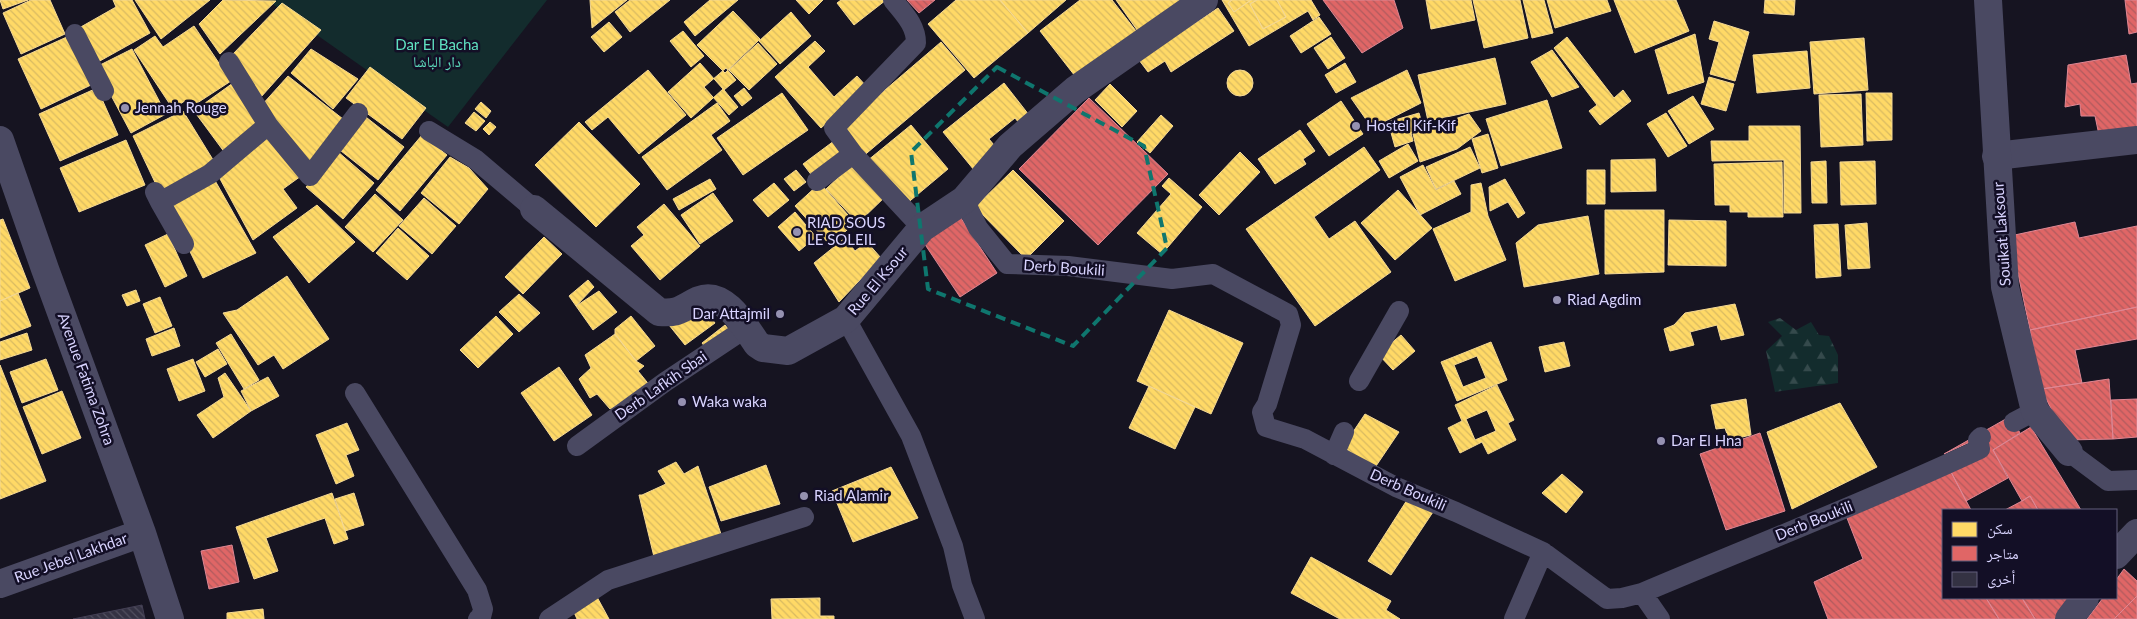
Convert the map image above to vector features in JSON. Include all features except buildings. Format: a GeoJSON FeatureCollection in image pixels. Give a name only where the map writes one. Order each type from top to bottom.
{"type":"FeatureCollection","features":[{"type":"Feature","properties":{"kind":"street","name":"Rue El Ksour"},"geometry":{"type":"LineString","coordinates":[[534,209],[659,312],[676,313],[700,300],[713,298],[728,307],[757,344],[763,348],[788,351],[846,320],[922,228],[964,200],[1010,146],[1075,90],[1204,0]]}},
{"type":"Feature","properties":{"kind":"street","name":"Souikat Laksour"},"geometry":{"type":"LineString","coordinates":[[1988,0],[2005,287],[2025,417],[2069,452]]}},
{"type":"Feature","properties":{"kind":"street","name":"Avenue Fatima Zohra"},"geometry":{"type":"LineString","coordinates":[[0,140],[45,269],[142,533],[170,619]]}},
{"type":"Feature","properties":{"kind":"street"},"geometry":{"type":"LineString","coordinates":[[1996,156],[2137,140]]}},
{"type":"Feature","properties":{"kind":"street","name":"Rue Jebel Lakhdar"},"geometry":{"type":"LineString","coordinates":[[0,584],[142,533]]}},
{"type":"Feature","properties":{"kind":"street"},"geometry":{"type":"LineString","coordinates":[[2117,554],[2137,533]]}},
{"type":"Feature","properties":{"kind":"street"},"geometry":{"type":"LineString","coordinates":[[2069,619],[2083,599]]}},
{"type":"Feature","properties":{"kind":"lane"},"geometry":{"type":"LineString","coordinates":[[893,0],[912,24],[916,34],[916,43],[834,128],[853,154],[922,228]]}},
{"type":"Feature","properties":{"kind":"lane"},"geometry":{"type":"LineString","coordinates":[[75,34],[104,91]]}},
{"type":"Feature","properties":{"kind":"lane"},"geometry":{"type":"LineString","coordinates":[[229,62],[268,125],[310,176],[358,113]]}},
{"type":"Feature","properties":{"kind":"lane"},"geometry":{"type":"LineString","coordinates":[[184,244],[157,197],[210,174],[268,125]]}},
{"type":"Feature","properties":{"kind":"lane"},"geometry":{"type":"LineString","coordinates":[[429,131],[475,158],[534,209]]}},
{"type":"Feature","properties":{"kind":"lane"},"geometry":{"type":"LineString","coordinates":[[817,181],[853,154]]}},
{"type":"Feature","properties":{"kind":"lane","name":"Derb Boukili"},"geometry":{"type":"LineString","coordinates":[[964,200],[978,228],[1006,264],[1068,266],[1172,279],[1213,274],[1288,314],[1291,325],[1268,404],[1262,412],[1266,427],[1305,438],[1396,487],[1543,552],[1608,599],[1642,593],[1910,482],[1979,450],[1978,440],[1981,437]]}},
{"type":"Feature","properties":{"kind":"lane"},"geometry":{"type":"LineString","coordinates":[[1359,381],[1399,311]]}},
{"type":"Feature","properties":{"kind":"lane"},"geometry":{"type":"LineString","coordinates":[[846,320],[910,436],[953,546],[962,585],[975,619]]}},
{"type":"Feature","properties":{"kind":"lane","name":"Derb Lafkih Sbai"},"geometry":{"type":"LineString","coordinates":[[577,446],[665,382],[746,328]]}},
{"type":"Feature","properties":{"kind":"lane"},"geometry":{"type":"LineString","coordinates":[[355,393],[477,590],[483,608],[481,617],[478,619]]}},
{"type":"Feature","properties":{"kind":"lane"},"geometry":{"type":"LineString","coordinates":[[1334,455],[1344,432]]}},
{"type":"Feature","properties":{"kind":"lane"},"geometry":{"type":"LineString","coordinates":[[2069,452],[2108,481],[2137,480]]}},
{"type":"Feature","properties":{"kind":"lane"},"geometry":{"type":"LineString","coordinates":[[549,619],[608,580],[804,517]]}},
{"type":"Feature","properties":{"kind":"lane"},"geometry":{"type":"LineString","coordinates":[[1514,619],[1543,552]]}},
{"type":"Feature","properties":{"kind":"lane"},"geometry":{"type":"LineString","coordinates":[[1642,593],[1660,619]]}},
{"type":"Feature","properties":{"kind":"highlighted area"},"geometry":{"type":"Polygon","coordinates":[[[997,67],[1144,146],[1167,248],[1073,346],[928,289],[911,152],[997,67]]]}},
{"type":"Feature","properties":{"kind":"green space","name":"Dar El Bacha دار الباشا"},"geometry":{"type":"Polygon","coordinates":[[[267,0],[547,0],[448,127],[267,0]]]}},
{"type":"Feature","properties":{"kind":"green space"},"geometry":{"type":"Polygon","coordinates":[[[1780,318],[1796,330],[1811,322],[1819,335],[1829,336],[1838,355],[1838,383],[1775,392],[1766,351],[1782,336],[1768,322],[1780,318]]]}},
{"type":"Feature","properties":{"kind":"place","name":"Jennah Rouge"},"geometry":{"type":"Point","coordinates":[125,108]}},
{"type":"Feature","properties":{"kind":"place","name":"Hostel Kif-Kif"},"geometry":{"type":"Point","coordinates":[1356,126]}},
{"type":"Feature","properties":{"kind":"place","name":"RIAD SOUS LE SOLEIL"},"geometry":{"type":"Point","coordinates":[797,232]}},
{"type":"Feature","properties":{"kind":"place","name":"Riad Agdim"},"geometry":{"type":"Point","coordinates":[1557,300]}},
{"type":"Feature","properties":{"kind":"place","name":"Dar Attajmil"},"geometry":{"type":"Point","coordinates":[780,314]}},
{"type":"Feature","properties":{"kind":"place","name":"Waka waka"},"geometry":{"type":"Point","coordinates":[682,402]}},
{"type":"Feature","properties":{"kind":"place","name":"Dar El Hna"},"geometry":{"type":"Point","coordinates":[1661,441]}},
{"type":"Feature","properties":{"kind":"place","name":"Riad Alamir"},"geometry":{"type":"Point","coordinates":[804,496]}}]}
